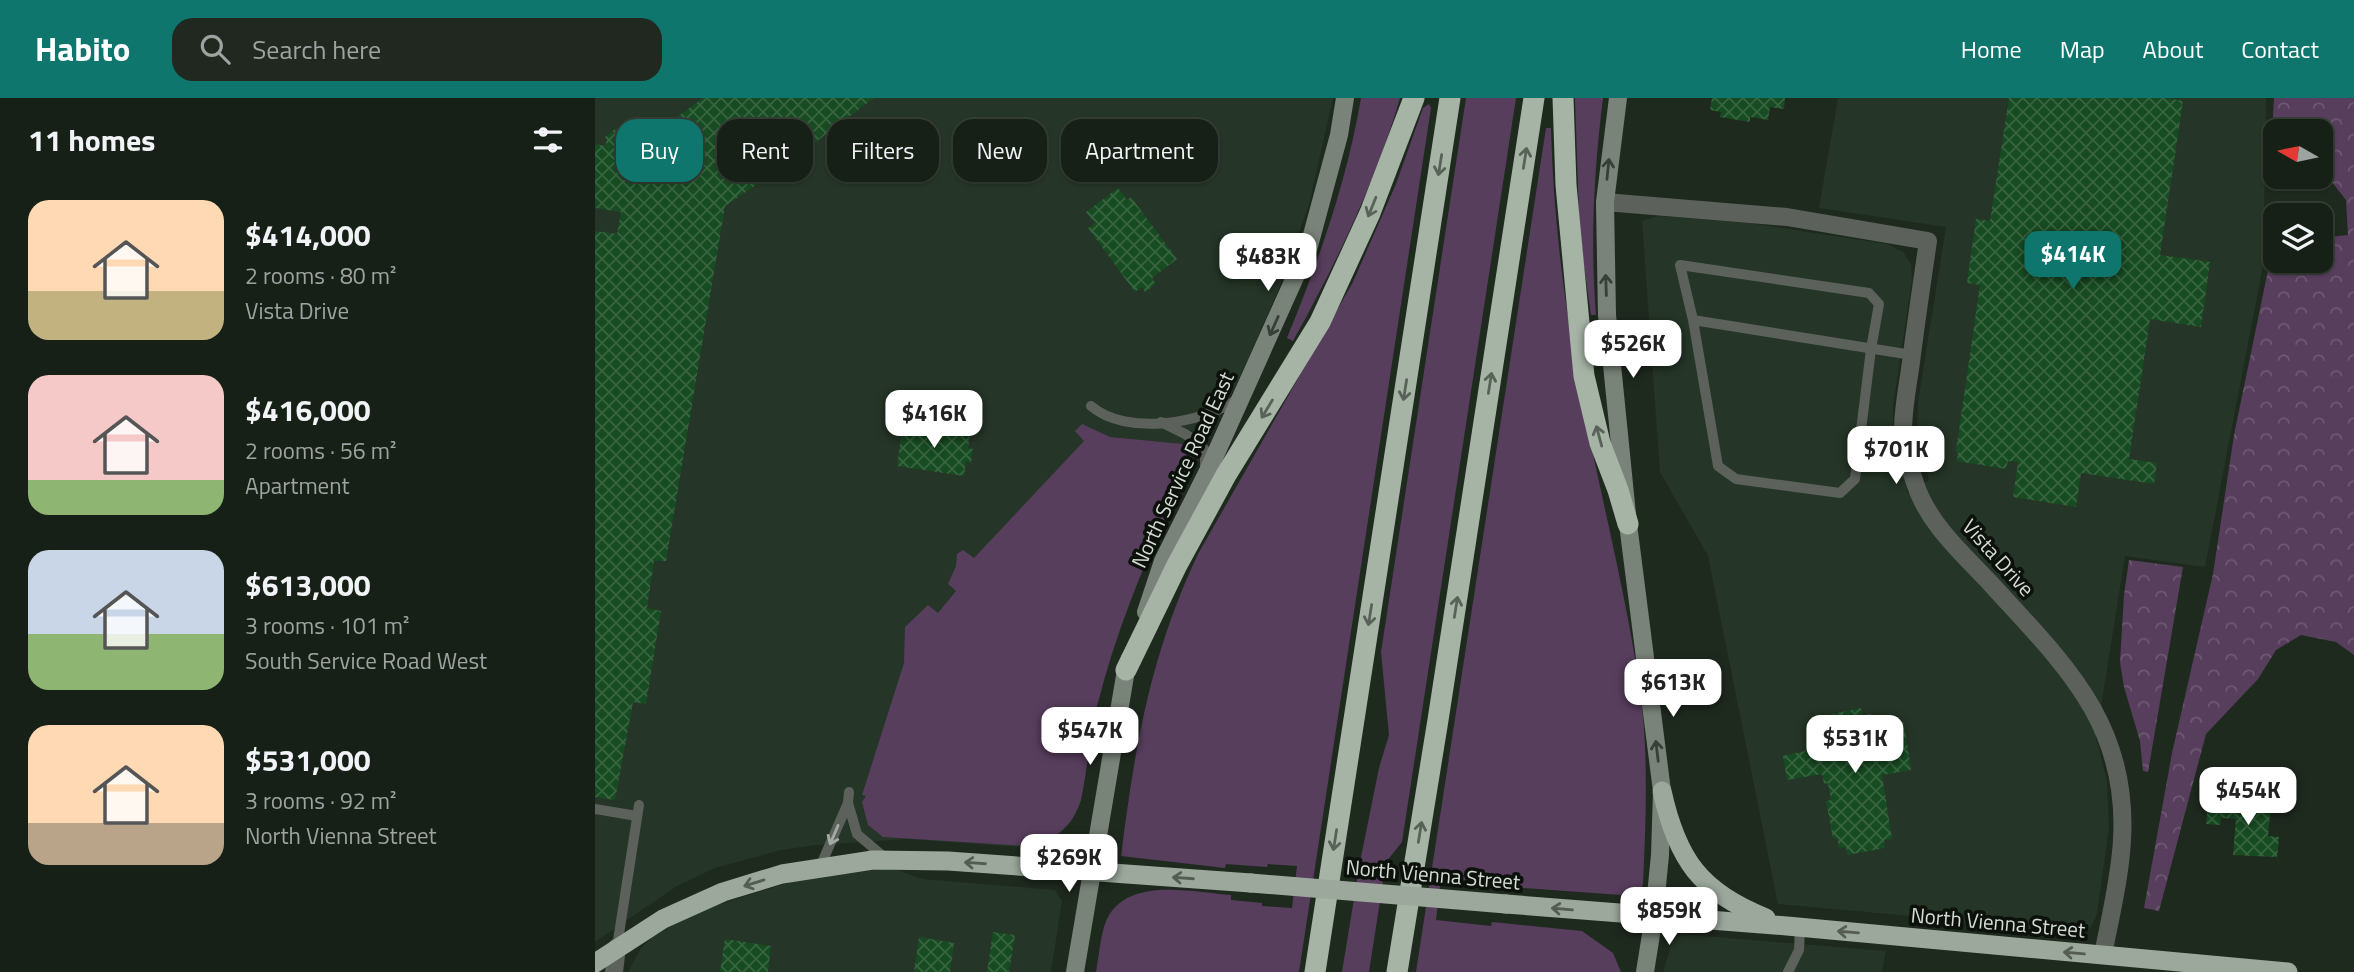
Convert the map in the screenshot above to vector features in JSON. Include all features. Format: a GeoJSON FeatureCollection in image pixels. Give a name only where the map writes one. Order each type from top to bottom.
{"type":"FeatureCollection","features":[{"type":"Feature","properties":{"kind":"highway"},"geometry":{"type":"LineString","coordinates":[[1126,670],[1177,565],[1226,475],[1320,322],[1370,213],[1414,98]]}},
{"type":"Feature","properties":{"kind":"highway"},"geometry":{"type":"LineString","coordinates":[[1315,972],[1450,98]]}},
{"type":"Feature","properties":{"kind":"highway"},"geometry":{"type":"LineString","coordinates":[[1397,972],[1534,98]]}},
{"type":"Feature","properties":{"kind":"highway"},"geometry":{"type":"LineString","coordinates":[[1563,98],[1566,185],[1584,376],[1600,443],[1618,490],[1627,524]]}},
{"type":"Feature","properties":{"kind":"highway"},"geometry":{"type":"LineString","coordinates":[[1662,791],[1668,820],[1680,847],[1702,879],[1719,896],[1735,905],[1794,927]]}},
{"type":"Feature","properties":{"kind":"highway","name":"North Vienna Street"},"geometry":{"type":"LineString","coordinates":[[595,963],[663,919],[723,892],[782,874],[887,860],[948,861],[1251,883],[1794,927],[2288,972]]}},
{"type":"Feature","properties":{"kind":"main road","name":"North Service Road East"},"geometry":{"type":"LineString","coordinates":[[1075,972],[1126,670],[1163,561],[1243,396],[1309,246],[1339,135],[1345,98]]}},
{"type":"Feature","properties":{"kind":"main road"},"geometry":{"type":"LineString","coordinates":[[1618,98],[1605,202],[1607,315],[1627,524],[1662,791],[1660,855],[1645,972]]}},
{"type":"Feature","properties":{"kind":"street","name":"Vista Drive"},"geometry":{"type":"LineString","coordinates":[[1605,202],[1787,217],[1928,241],[1903,434],[1916,484],[1929,514],[2065,665],[2088,697],[2108,742],[2121,800],[2122,840],[2103,955]]}},
{"type":"Feature","properties":{"kind":"street"},"geometry":{"type":"LineString","coordinates":[[614,972],[617,947]]}},
{"type":"Feature","properties":{"kind":"lane"},"geometry":{"type":"LineString","coordinates":[[1680,265],[1869,293],[1879,304],[1855,479],[1840,493],[1736,479],[1718,466],[1693,320],[1680,265]]}},
{"type":"Feature","properties":{"kind":"lane"},"geometry":{"type":"LineString","coordinates":[[1693,320],[1912,355]]}},
{"type":"Feature","properties":{"kind":"lane"},"geometry":{"type":"LineString","coordinates":[[1091,405],[1105,415],[1120,419],[1160,422],[1194,420],[1210,415],[1243,396]]}},
{"type":"Feature","properties":{"kind":"lane"},"geometry":{"type":"LineString","coordinates":[[1160,422],[1185,434],[1205,450],[1204,480]]}},
{"type":"Feature","properties":{"kind":"lane"},"geometry":{"type":"LineString","coordinates":[[820,867],[848,803],[849,792]]}},
{"type":"Feature","properties":{"kind":"lane"},"geometry":{"type":"LineString","coordinates":[[848,803],[857,834],[887,860]]}},
{"type":"Feature","properties":{"kind":"lane"},"geometry":{"type":"LineString","coordinates":[[595,809],[638,811],[617,947]]}},
{"type":"Feature","properties":{"kind":"lane"},"geometry":{"type":"LineString","coordinates":[[1788,972],[1799,950],[1794,927]]}},
{"type":"Feature","properties":{"kind":"shaded area"},"geometry":{"type":"Polygon","coordinates":[[[595,98],[1333,98],[1309,204],[1278,291],[1187,485],[1181,483],[1138,577],[1112,649],[1098,700],[1081,800],[1072,821],[1057,836],[1039,844],[1019,847],[908,839],[781,850],[715,868],[677,886],[595,942],[595,98]]]}},
{"type":"Feature","properties":{"kind":"shaded area"},"geometry":{"type":"Polygon","coordinates":[[[1838,98],[2266,98],[2266,119],[2263,119],[2263,266],[2205,567],[2125,556],[2096,738],[2107,781],[2109,828],[2097,914],[2090,929],[2076,937],[2035,937],[1944,919],[1778,904],[1708,556],[1660,472],[1642,221],[1657,216],[1749,223],[1887,244],[1903,252],[1911,264],[1912,280],[1893,406],[1893,427],[1908,494],[1929,480],[1917,435],[1918,402],[1946,227],[1819,208],[1838,98]]]}},
{"type":"Feature","properties":{"kind":"shaded area"},"geometry":{"type":"Polygon","coordinates":[[[892,868],[922,879],[1055,890],[1062,901],[1051,972],[628,972],[641,948],[653,937],[680,921],[720,904],[801,879],[892,868]]]}},
{"type":"Feature","properties":{"kind":"shaded area"},"geometry":{"type":"Polygon","coordinates":[[[1678,936],[1886,951],[1882,972],[1663,972],[1672,942],[1678,936]]]}},
{"type":"Feature","properties":{"kind":"green space"},"geometry":{"type":"Polygon","coordinates":[[[1361,98],[1400,98],[1379,161],[1353,223],[1293,341],[1287,338],[1331,220],[1348,160],[1361,98]]]}},
{"type":"Feature","properties":{"kind":"green space"},"geometry":{"type":"Polygon","coordinates":[[[1466,98],[1516,98],[1402,842],[1386,862],[1369,972],[1342,972],[1360,862],[1379,768],[1389,735],[1381,652],[1466,98]]]}},
{"type":"Feature","properties":{"kind":"green space"},"geometry":{"type":"Polygon","coordinates":[[[1575,98],[1603,98],[1594,206],[1596,315],[1591,315],[1583,259],[1575,98]]]}},
{"type":"Feature","properties":{"kind":"green space"},"geometry":{"type":"Polygon","coordinates":[[[2274,98],[2354,98],[2354,655],[2336,642],[2301,635],[2276,650],[2258,679],[2206,734],[2159,911],[2144,908],[2172,753],[2213,574],[2234,435],[2267,273],[2333,273],[2333,237],[2348,235],[2346,200],[2333,183],[2333,119],[2273,117],[2274,98]]]}},
{"type":"Feature","properties":{"kind":"green space"},"geometry":{"type":"Polygon","coordinates":[[[1429,104],[1431,108],[1299,972],[1096,972],[1105,924],[1114,909],[1127,898],[1142,892],[1197,891],[1231,895],[1231,900],[1262,903],[1262,906],[1292,908],[1297,866],[1226,864],[1225,868],[1121,856],[1132,777],[1156,665],[1181,592],[1198,554],[1353,282],[1396,184],[1423,108],[1429,104]]]}},
{"type":"Feature","properties":{"kind":"green space"},"geometry":{"type":"Polygon","coordinates":[[[1546,128],[1551,128],[1556,218],[1571,336],[1639,683],[1645,758],[1643,884],[1640,894],[1635,896],[1496,886],[1495,883],[1441,878],[1436,920],[1491,926],[1492,922],[1582,931],[1613,953],[1621,972],[1416,972],[1546,128]]]}},
{"type":"Feature","properties":{"kind":"green space"},"geometry":{"type":"Polygon","coordinates":[[[1082,424],[1110,437],[1182,444],[1189,449],[1185,458],[1187,460],[1192,453],[1193,467],[1187,485],[1181,483],[1157,536],[1116,643],[1096,711],[1077,810],[1061,831],[1037,844],[1027,846],[883,837],[868,825],[862,802],[866,796],[862,795],[904,663],[905,627],[928,605],[938,613],[956,591],[948,584],[956,566],[957,554],[963,550],[974,558],[1084,441],[1075,431],[1082,424]]]}},
{"type":"Feature","properties":{"kind":"green space"},"geometry":{"type":"Polygon","coordinates":[[[2129,560],[2183,567],[2148,772],[2143,771],[2140,741],[2124,687],[2120,662],[2129,560]]]}},
{"type":"Feature","properties":{"kind":"building"},"geometry":{"type":"Polygon","coordinates":[[[703,98],[874,98],[846,119],[827,119],[827,133],[813,144],[813,119],[717,119],[717,182],[760,182],[725,206],[666,561],[654,561],[647,608],[661,611],[646,704],[633,702],[615,800],[595,797],[595,231],[617,234],[621,212],[595,208],[595,144],[605,146],[605,137],[616,128],[616,182],[703,182],[703,119],[675,119],[703,98]]]}},
{"type":"Feature","properties":{"kind":"building"},"geometry":{"type":"Polygon","coordinates":[[[1712,98],[1785,98],[1784,109],[1770,107],[1768,120],[1750,117],[1750,122],[1720,117],[1721,112],[1710,110],[1712,98]]]}},
{"type":"Feature","properties":{"kind":"building"},"geometry":{"type":"Polygon","coordinates":[[[2009,98],[2165,98],[2183,101],[2160,255],[2210,262],[2201,327],[2150,319],[2129,459],[2157,463],[2154,484],[2081,473],[2076,507],[2013,497],[2018,462],[2008,461],[2006,469],[1957,461],[1956,451],[1980,285],[1967,283],[1976,219],[1990,221],[2009,98]]]}},
{"type":"Feature","properties":{"kind":"building"},"geometry":{"type":"Polygon","coordinates":[[[1118,188],[1127,200],[1131,197],[1177,259],[1152,278],[1156,284],[1145,292],[1142,287],[1135,292],[1088,228],[1095,223],[1086,212],[1118,188]]]}},
{"type":"Feature","properties":{"kind":"building"},"geometry":{"type":"Polygon","coordinates":[[[903,423],[970,434],[968,448],[973,449],[971,463],[966,462],[964,476],[897,466],[903,423]]]}},
{"type":"Feature","properties":{"kind":"building"},"geometry":{"type":"Polygon","coordinates":[[[1861,708],[1863,715],[1871,714],[1874,728],[1904,722],[1911,770],[1882,775],[1892,839],[1884,840],[1885,848],[1847,855],[1846,847],[1839,848],[1837,838],[1833,838],[1826,801],[1831,800],[1828,783],[1824,784],[1822,774],[1787,780],[1783,756],[1818,748],[1815,736],[1819,735],[1817,724],[1824,723],[1823,716],[1861,708]]]}},
{"type":"Feature","properties":{"kind":"building"},"geometry":{"type":"Polygon","coordinates":[[[2237,799],[2271,802],[2268,836],[2279,837],[2277,857],[2233,855],[2236,819],[2221,818],[2220,825],[2206,824],[2208,801],[2222,802],[2222,811],[2231,812],[2236,810],[2237,799]]]}},
{"type":"Feature","properties":{"kind":"building"},"geometry":{"type":"Polygon","coordinates":[[[993,932],[1015,935],[1009,972],[987,972],[993,932]]]}},
{"type":"Feature","properties":{"kind":"building"},"geometry":{"type":"Polygon","coordinates":[[[919,937],[954,943],[950,972],[914,972],[919,937]]]}},
{"type":"Feature","properties":{"kind":"building"},"geometry":{"type":"Polygon","coordinates":[[[725,939],[771,946],[768,972],[720,972],[725,939]]]}}]}
